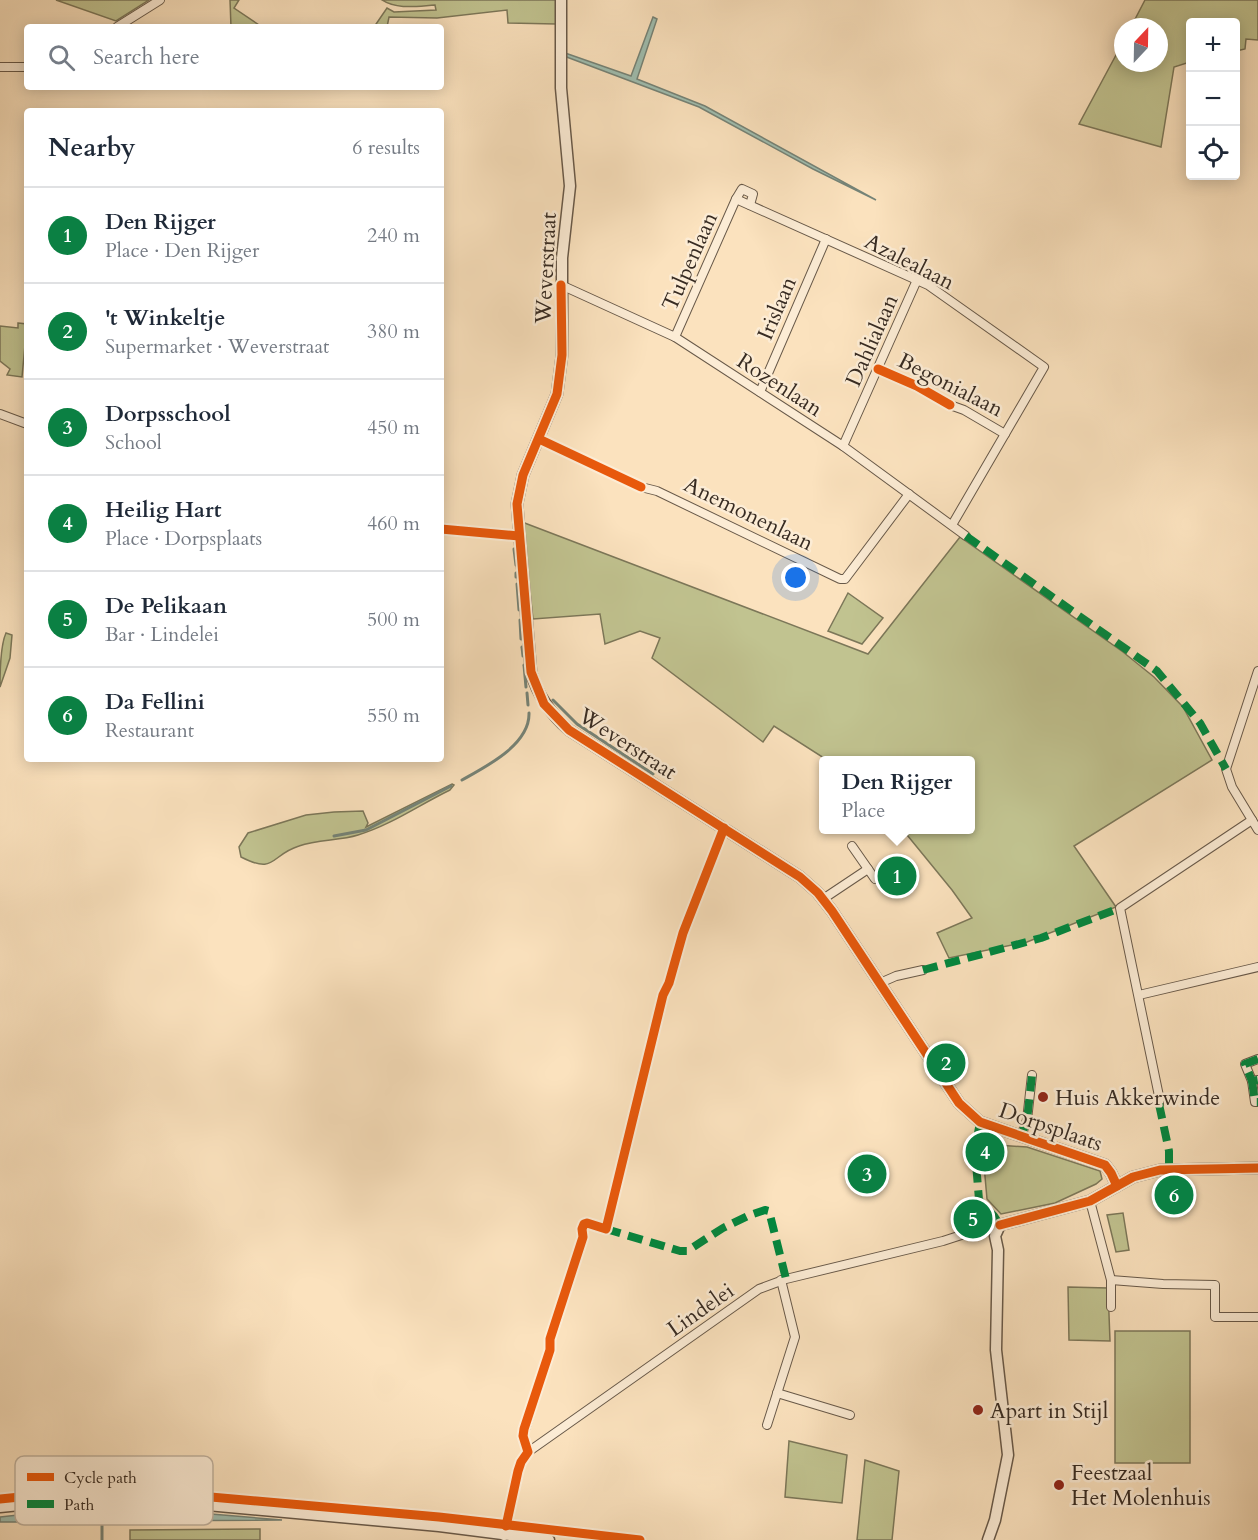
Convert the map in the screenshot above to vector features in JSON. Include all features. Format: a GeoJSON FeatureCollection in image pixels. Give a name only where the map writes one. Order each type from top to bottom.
{"type":"FeatureCollection","features":[{"type":"Feature","properties":{"kind":"street"},"geometry":{"type":"LineString","coordinates":[[122,24],[160,0]]}},
{"type":"Feature","properties":{"kind":"street","name":"Weverstraat"},"geometry":{"type":"LineString","coordinates":[[561,0],[561,88],[570,186],[561,285],[562,354],[557,394],[519,489],[517,504],[531,672],[544,704],[568,730],[800,877],[823,899],[959,1103],[980,1122]]}},
{"type":"Feature","properties":{"kind":"street"},"geometry":{"type":"LineString","coordinates":[[0,67],[24,67]]}},
{"type":"Feature","properties":{"kind":"street","name":"Azalealaan"},"geometry":{"type":"LineString","coordinates":[[736,199],[742,189],[753,194],[750,205],[928,285],[1044,367]]}},
{"type":"Feature","properties":{"kind":"street","name":"Tulpenlaan"},"geometry":{"type":"LineString","coordinates":[[675,338],[736,199]]}},
{"type":"Feature","properties":{"kind":"street","name":"Irislaan"},"geometry":{"type":"LineString","coordinates":[[760,392],[826,239]]}},
{"type":"Feature","properties":{"kind":"street","name":"Dahlialaan"},"geometry":{"type":"LineString","coordinates":[[843,446],[917,280]]}},
{"type":"Feature","properties":{"kind":"street","name":"Rozenlaan"},"geometry":{"type":"LineString","coordinates":[[561,285],[675,338],[843,446],[966,536]]}},
{"type":"Feature","properties":{"kind":"street","name":"Begonialaan"},"geometry":{"type":"LineString","coordinates":[[952,525],[1044,367]]}},
{"type":"Feature","properties":{"kind":"street","name":"Begonialaan"},"geometry":{"type":"LineString","coordinates":[[950,405],[964,410],[1005,434]]}},
{"type":"Feature","properties":{"kind":"street"},"geometry":{"type":"LineString","coordinates":[[0,414],[24,423]]}},
{"type":"Feature","properties":{"kind":"street","name":"Anemonenlaan"},"geometry":{"type":"LineString","coordinates":[[641,487],[657,491],[840,579],[845,579],[909,494]]}},
{"type":"Feature","properties":{"kind":"street"},"geometry":{"type":"LineString","coordinates":[[444,529],[519,536]]}},
{"type":"Feature","properties":{"kind":"street"},"geometry":{"type":"LineString","coordinates":[[1258,671],[1226,769],[1232,787],[1258,830]]}},
{"type":"Feature","properties":{"kind":"street"},"geometry":{"type":"LineString","coordinates":[[1159,1104],[1120,908],[1252,820]]}},
{"type":"Feature","properties":{"kind":"street"},"geometry":{"type":"LineString","coordinates":[[669,983],[683,933],[724,828]]}},
{"type":"Feature","properties":{"kind":"street"},"geometry":{"type":"LineString","coordinates":[[852,846],[875,879]]}},
{"type":"Feature","properties":{"kind":"street"},"geometry":{"type":"LineString","coordinates":[[823,899],[868,869]]}},
{"type":"Feature","properties":{"kind":"street"},"geometry":{"type":"LineString","coordinates":[[1139,995],[1258,967]]}},
{"type":"Feature","properties":{"kind":"street"},"geometry":{"type":"LineString","coordinates":[[880,983],[896,976],[923,970]]}},
{"type":"Feature","properties":{"kind":"street"},"geometry":{"type":"LineString","coordinates":[[1258,1059],[1245,1064],[1255,1080],[1256,1102],[1258,1102]]}},
{"type":"Feature","properties":{"kind":"street"},"geometry":{"type":"LineString","coordinates":[[1020,1136],[1027,1120],[1032,1075]]}},
{"type":"Feature","properties":{"kind":"street","name":"Dorpsplaats"},"geometry":{"type":"LineString","coordinates":[[980,1122],[1105,1165],[1112,1173],[1117,1186]]}},
{"type":"Feature","properties":{"kind":"street"},"geometry":{"type":"LineString","coordinates":[[988,1540],[995,1520],[1008,1455],[996,1350],[998,1250],[995,1236],[1000,1225],[1090,1201],[1133,1177],[1160,1170],[1258,1168]]}},
{"type":"Feature","properties":{"kind":"street"},"geometry":{"type":"LineString","coordinates":[[1090,1201],[1111,1280],[1112,1307]]}},
{"type":"Feature","properties":{"kind":"street","name":"Lindelei"},"geometry":{"type":"LineString","coordinates":[[528,1452],[759,1289],[781,1280],[943,1241],[983,1228],[992,1230],[1000,1225]]}},
{"type":"Feature","properties":{"kind":"street"},"geometry":{"type":"LineString","coordinates":[[767,1425],[795,1337],[781,1280]]}},
{"type":"Feature","properties":{"kind":"street"},"geometry":{"type":"LineString","coordinates":[[1111,1280],[1215,1285],[1215,1317],[1258,1317]]}},
{"type":"Feature","properties":{"kind":"street"},"geometry":{"type":"LineString","coordinates":[[504,1536],[518,1471],[528,1452],[523,1436],[550,1350],[550,1339]]}},
{"type":"Feature","properties":{"kind":"street"},"geometry":{"type":"LineString","coordinates":[[777,1393],[850,1415]]}},
{"type":"Feature","properties":{"kind":"street"},"geometry":{"type":"LineString","coordinates":[[213,1505],[439,1526],[549,1540]]}},
{"type":"Feature","properties":{"kind":"street"},"geometry":{"type":"LineString","coordinates":[[0,1508],[15,1506]]}},
{"type":"Feature","properties":{"kind":"green space"},"geometry":{"type":"Polygon","coordinates":[[[56,0],[149,0],[116,21],[56,0]]]}},
{"type":"Feature","properties":{"kind":"green space"},"geometry":{"type":"Polygon","coordinates":[[[230,0],[239,0],[234,8],[258,24],[231,24],[230,0]]]}},
{"type":"Feature","properties":{"kind":"green space"},"geometry":{"type":"Polygon","coordinates":[[[382,0],[556,0],[556,24],[508,23],[507,10],[437,18],[389,17],[388,24],[376,24],[387,8],[394,12],[436,10],[435,5],[401,6],[382,0]]]}},
{"type":"Feature","properties":{"kind":"green space"},"geometry":{"type":"Polygon","coordinates":[[[1145,0],[1258,0],[1258,40],[1246,39],[1245,49],[1240,50],[1240,18],[1186,18],[1186,63],[1174,67],[1161,147],[1079,124],[1114,59],[1114,72],[1168,72],[1168,18],[1136,18],[1145,0]]]}},
{"type":"Feature","properties":{"kind":"green space"},"geometry":{"type":"Polygon","coordinates":[[[18,323],[24,324],[22,377],[7,375],[10,369],[0,361],[0,326],[18,328],[18,323]]]}},
{"type":"Feature","properties":{"kind":"green space"},"geometry":{"type":"Polygon","coordinates":[[[522,522],[868,654],[960,537],[1123,652],[1154,677],[1183,707],[1212,760],[1074,846],[1116,907],[1027,942],[949,958],[937,933],[972,918],[906,834],[975,834],[975,756],[821,756],[774,726],[763,742],[652,658],[660,638],[640,631],[605,644],[600,614],[533,619],[522,522]]]}},
{"type":"Feature","properties":{"kind":"green space"},"geometry":{"type":"Polygon","coordinates":[[[848,593],[883,618],[862,644],[828,631],[848,593]]]}},
{"type":"Feature","properties":{"kind":"green space"},"geometry":{"type":"Polygon","coordinates":[[[6,633],[12,635],[10,658],[0,687],[1,652],[6,633]]]}},
{"type":"Feature","properties":{"kind":"green space"},"geometry":{"type":"Polygon","coordinates":[[[454,785],[450,790],[370,831],[351,837],[299,846],[267,864],[252,862],[241,857],[239,847],[248,833],[306,815],[334,812],[363,811],[368,823],[366,827],[454,785]]]}},
{"type":"Feature","properties":{"kind":"green space"},"geometry":{"type":"Polygon","coordinates":[[[997,1145],[1027,1147],[1100,1171],[1102,1179],[1055,1203],[1001,1214],[987,1199],[984,1165],[997,1145]]]}},
{"type":"Feature","properties":{"kind":"green space"},"geometry":{"type":"Polygon","coordinates":[[[1123,1213],[1129,1250],[1116,1252],[1107,1215],[1123,1213]]]}},
{"type":"Feature","properties":{"kind":"green space"},"geometry":{"type":"Polygon","coordinates":[[[1068,1287],[1108,1288],[1110,1341],[1069,1340],[1068,1287]]]}},
{"type":"Feature","properties":{"kind":"green space"},"geometry":{"type":"Polygon","coordinates":[[[1115,1331],[1190,1331],[1190,1463],[1115,1463],[1115,1331]]]}},
{"type":"Feature","properties":{"kind":"green space"},"geometry":{"type":"Polygon","coordinates":[[[789,1441],[847,1455],[842,1503],[785,1497],[789,1441]]]}},
{"type":"Feature","properties":{"kind":"green space"},"geometry":{"type":"Polygon","coordinates":[[[865,1460],[899,1471],[892,1540],[857,1540],[865,1460]]]}},
{"type":"Feature","properties":{"kind":"green space"},"geometry":{"type":"Polygon","coordinates":[[[260,1529],[260,1540],[130,1540],[130,1530],[260,1529]]]}},
{"type":"Feature","properties":{"kind":"shaded area"},"geometry":{"type":"Polygon","coordinates":[[[653,17],[657,19],[637,79],[705,106],[876,200],[813,169],[699,107],[564,56],[565,53],[631,76],[653,17]]]}},
{"type":"Feature","properties":{"kind":"shaded area"},"geometry":{"type":"Polygon","coordinates":[[[213,1514],[282,1520],[213,1520],[213,1514]]]}},
{"type":"Feature","properties":{"kind":"shaded area"},"geometry":{"type":"Polygon","coordinates":[[[15,1515],[15,1522],[0,1522],[0,1517],[15,1515]]]}},
{"type":"Feature","properties":{"kind":"waterway"},"geometry":{"type":"LineString","coordinates":[[514,549],[516,565]]}},
{"type":"Feature","properties":{"kind":"waterway"},"geometry":{"type":"LineString","coordinates":[[517,584],[519,610]]}},
{"type":"Feature","properties":{"kind":"waterway"},"geometry":{"type":"LineString","coordinates":[[520,620],[521,639]]}},
{"type":"Feature","properties":{"kind":"waterway"},"geometry":{"type":"LineString","coordinates":[[522,647],[523,656]]}},
{"type":"Feature","properties":{"kind":"waterway"},"geometry":{"type":"LineString","coordinates":[[524,665],[526,687]]}},
{"type":"Feature","properties":{"kind":"waterway"},"geometry":{"type":"LineString","coordinates":[[527,693],[528,705]]}},
{"type":"Feature","properties":{"kind":"waterway"},"geometry":{"type":"LineString","coordinates":[[553,700],[577,724],[653,774]]}},
{"type":"Feature","properties":{"kind":"waterway"},"geometry":{"type":"LineString","coordinates":[[462,780],[494,762],[514,745],[527,725],[529,713]]}},
{"type":"Feature","properties":{"kind":"waterway"},"geometry":{"type":"LineString","coordinates":[[334,836],[366,830],[451,786]]}},
{"type":"Feature","properties":{"kind":"waterway"},"geometry":{"type":"LineString","coordinates":[[102,1525],[102,1540]]}},
{"type":"Feature","properties":{"kind":"marked path"},"geometry":{"type":"LineString","coordinates":[[966,536],[1157,671],[1200,723],[1226,769]]}},
{"type":"Feature","properties":{"kind":"marked path"},"geometry":{"type":"LineString","coordinates":[[923,970],[1041,938],[1120,908]]}},
{"type":"Feature","properties":{"kind":"marked path"},"geometry":{"type":"LineString","coordinates":[[1258,1059],[1245,1064],[1252,1081],[1258,1080]]}},
{"type":"Feature","properties":{"kind":"marked path"},"geometry":{"type":"LineString","coordinates":[[1021,1136],[1027,1120],[1032,1075]]}},
{"type":"Feature","properties":{"kind":"marked path"},"geometry":{"type":"LineString","coordinates":[[1252,1081],[1255,1102],[1258,1102]]}},
{"type":"Feature","properties":{"kind":"marked path"},"geometry":{"type":"LineString","coordinates":[[1159,1104],[1169,1151],[1169,1170]]}},
{"type":"Feature","properties":{"kind":"marked path"},"geometry":{"type":"LineString","coordinates":[[980,1122],[975,1150],[979,1200],[1000,1225]]}},
{"type":"Feature","properties":{"kind":"marked path"},"geometry":{"type":"LineString","coordinates":[[606,1229],[680,1251],[687,1251],[723,1228],[750,1215],[765,1210],[769,1211],[786,1279]]}},
{"type":"Feature","properties":{"kind":"cycle path"},"geometry":{"type":"LineString","coordinates":[[561,285],[562,355],[557,394],[523,475],[517,504],[531,672],[544,704],[569,730],[800,877],[818,893],[959,1103],[980,1122],[1105,1165],[1117,1186]]}},
{"type":"Feature","properties":{"kind":"cycle path"},"geometry":{"type":"LineString","coordinates":[[878,369],[917,386],[950,405]]}},
{"type":"Feature","properties":{"kind":"cycle path"},"geometry":{"type":"LineString","coordinates":[[539,439],[641,487]]}},
{"type":"Feature","properties":{"kind":"cycle path"},"geometry":{"type":"LineString","coordinates":[[444,529],[519,536]]}},
{"type":"Feature","properties":{"kind":"cycle path"},"geometry":{"type":"LineString","coordinates":[[506,1526],[518,1471],[528,1452],[523,1436],[524,1429],[583,1237],[582,1229],[587,1223],[606,1229],[663,995],[669,983],[683,933],[724,828]]}},
{"type":"Feature","properties":{"kind":"cycle path"},"geometry":{"type":"LineString","coordinates":[[1000,1225],[1090,1201],[1133,1177],[1160,1170],[1258,1168]]}},
{"type":"Feature","properties":{"kind":"cycle path"},"geometry":{"type":"LineString","coordinates":[[0,1499],[15,1497]]}},
{"type":"Feature","properties":{"kind":"cycle path"},"geometry":{"type":"LineString","coordinates":[[213,1497],[439,1517],[640,1540]]}},
{"type":"Feature","properties":{"kind":"place","name":"Den Rijger"},"geometry":{"type":"Point","coordinates":[897,876]}},
{"type":"Feature","properties":{"kind":"place","name":"'t Winkeltje"},"geometry":{"type":"Point","coordinates":[946,1063]}},
{"type":"Feature","properties":{"kind":"place","name":"Huis Akkerwinde"},"geometry":{"type":"Point","coordinates":[1043,1097]}},
{"type":"Feature","properties":{"kind":"place","name":"Heilig Hart"},"geometry":{"type":"Point","coordinates":[985,1152]}},
{"type":"Feature","properties":{"kind":"place","name":"Dorpsschool"},"geometry":{"type":"Point","coordinates":[867,1174]}},
{"type":"Feature","properties":{"kind":"place","name":"Da Fellini"},"geometry":{"type":"Point","coordinates":[1174,1195]}},
{"type":"Feature","properties":{"kind":"place","name":"De Pelikaan"},"geometry":{"type":"Point","coordinates":[973,1219]}},
{"type":"Feature","properties":{"kind":"place","name":"Apart in Stijl"},"geometry":{"type":"Point","coordinates":[978,1410]}},
{"type":"Feature","properties":{"kind":"place","name":"Feestzaal Het Molenhuis"},"geometry":{"type":"Point","coordinates":[1059,1485]}}]}
